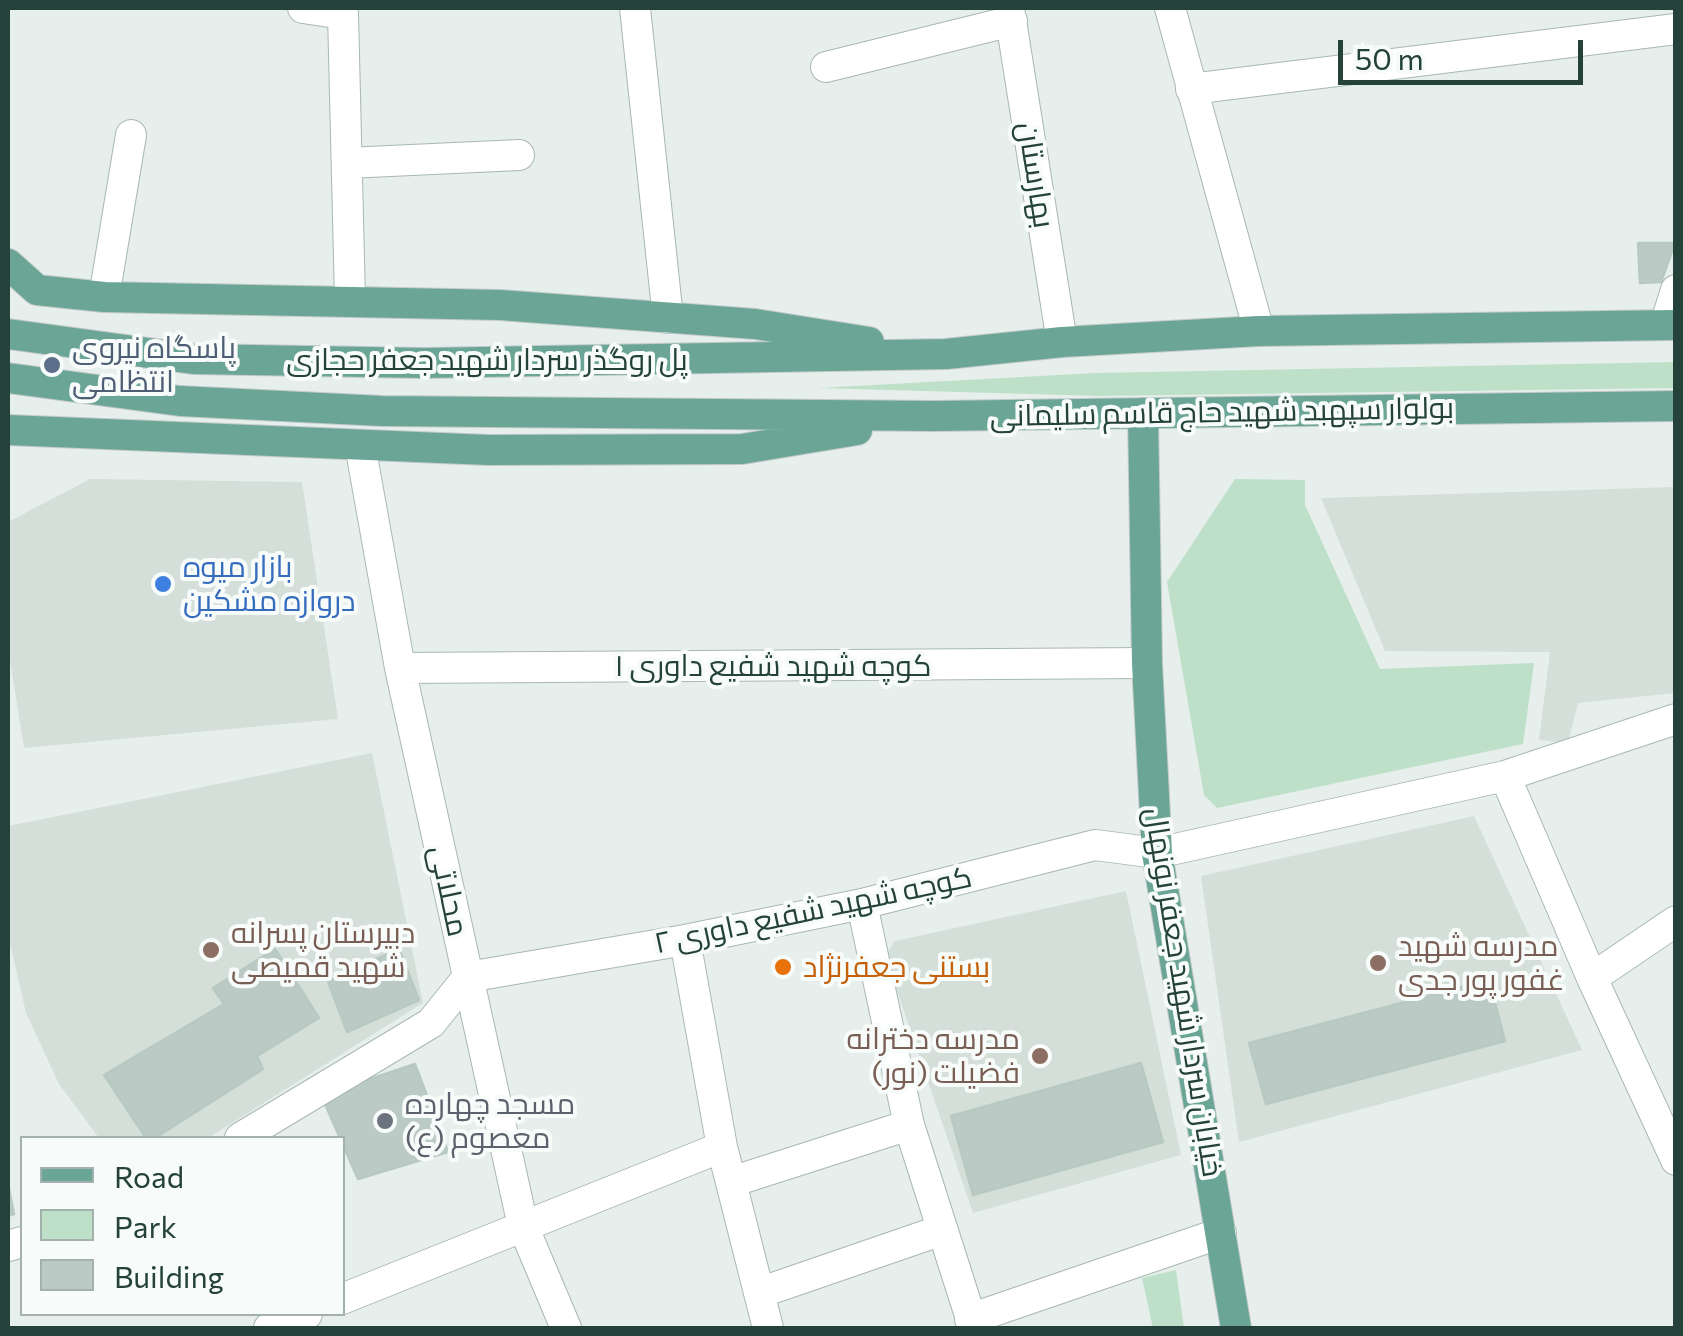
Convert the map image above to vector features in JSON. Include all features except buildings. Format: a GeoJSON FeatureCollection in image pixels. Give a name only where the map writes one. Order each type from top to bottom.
{"type":"FeatureCollection","features":[{"type":"Feature","properties":{"kind":"main road"},"geometry":{"type":"LineString","coordinates":[[8,264],[38,290]]}},
{"type":"Feature","properties":{"kind":"main road"},"geometry":{"type":"LineString","coordinates":[[8,299],[38,290],[104,296],[500,305],[755,324],[946,354],[1062,342],[1259,331],[1670,325]]}},
{"type":"Feature","properties":{"kind":"main road","name":"پل روگذر سردار شهید جعفر حجازی"},"geometry":{"type":"LineString","coordinates":[[9,334],[193,359],[424,363],[946,354]]}},
{"type":"Feature","properties":{"kind":"main road","name":"پل روگذر سردار شهید جعفر حجازی"},"geometry":{"type":"LineString","coordinates":[[8,378],[180,401],[382,412],[769,415]]}},
{"type":"Feature","properties":{"kind":"main road","name":"بولوار سپهبد شهید حاج قاسم سلیمانی"},"geometry":{"type":"LineString","coordinates":[[769,415],[1676,406]]}},
{"type":"Feature","properties":{"kind":"main road","name":"خیابان سردار شهید جعفر نونهال"},"geometry":{"type":"LineString","coordinates":[[1143,413],[1147,663],[1157,853],[1236,1328]]}},
{"type":"Feature","properties":{"kind":"main road"},"geometry":{"type":"LineString","coordinates":[[8,430],[489,450],[742,449],[934,416]]}},
{"type":"Feature","properties":{"kind":"street"},"geometry":{"type":"LineString","coordinates":[[303,8],[343,14],[350,300]]}},
{"type":"Feature","properties":{"kind":"street"},"geometry":{"type":"LineString","coordinates":[[635,8],[668,318]]}},
{"type":"Feature","properties":{"kind":"street"},"geometry":{"type":"LineString","coordinates":[[1170,8],[1259,331]]}},
{"type":"Feature","properties":{"kind":"street"},"geometry":{"type":"LineString","coordinates":[[826,67],[1011,14]]}},
{"type":"Feature","properties":{"kind":"street","name":"بهارستان"},"geometry":{"type":"LineString","coordinates":[[1011,14],[1062,342]]}},
{"type":"Feature","properties":{"kind":"street"},"geometry":{"type":"LineString","coordinates":[[1190,88],[1676,29]]}},
{"type":"Feature","properties":{"kind":"street"},"geometry":{"type":"LineString","coordinates":[[104,296],[131,135]]}},
{"type":"Feature","properties":{"kind":"street"},"geometry":{"type":"LineString","coordinates":[[347,163],[519,154]]}},
{"type":"Feature","properties":{"kind":"street"},"geometry":{"type":"LineString","coordinates":[[1670,325],[1676,290]]}},
{"type":"Feature","properties":{"kind":"street","name":"محلاتی"},"geometry":{"type":"LineString","coordinates":[[360,446],[400,668],[523,1226],[566,1328]]}},
{"type":"Feature","properties":{"kind":"street","name":"کوچه شهید شفیع داوری ۱"},"geometry":{"type":"LineString","coordinates":[[400,668],[1147,663]]}},
{"type":"Feature","properties":{"kind":"street"},"geometry":{"type":"LineString","coordinates":[[1157,853],[1505,776],[1676,719]]}},
{"type":"Feature","properties":{"kind":"street"},"geometry":{"type":"LineString","coordinates":[[1505,776],[1676,1160]]}},
{"type":"Feature","properties":{"kind":"street","name":"کوچه شهید شفیع داوری ۲"},"geometry":{"type":"LineString","coordinates":[[468,977],[862,904],[1094,844],[1157,853]]}},
{"type":"Feature","properties":{"kind":"street"},"geometry":{"type":"LineString","coordinates":[[862,904],[909,1125],[972,1324],[1220,1232]]}},
{"type":"Feature","properties":{"kind":"street"},"geometry":{"type":"LineString","coordinates":[[1592,978],[1676,921]]}},
{"type":"Feature","properties":{"kind":"street"},"geometry":{"type":"LineString","coordinates":[[684,940],[722,1147],[768,1328]]}},
{"type":"Feature","properties":{"kind":"street"},"geometry":{"type":"LineString","coordinates":[[243,1136],[431,1023],[468,977]]}},
{"type":"Feature","properties":{"kind":"street"},"geometry":{"type":"LineString","coordinates":[[731,1182],[909,1125]]}},
{"type":"Feature","properties":{"kind":"street"},"geometry":{"type":"LineString","coordinates":[[345,1298],[722,1147]]}},
{"type":"Feature","properties":{"kind":"street"},"geometry":{"type":"LineString","coordinates":[[759,1293],[942,1230]]}},
{"type":"Feature","properties":{"kind":"street"},"geometry":{"type":"LineString","coordinates":[[270,1328],[302,1316]]}},
{"type":"Feature","properties":{"kind":"shaded area","name":"بازار میوه دروازه مشکین"},"geometry":{"type":"Polygon","coordinates":[[[90,479],[302,482],[338,719],[24,748],[8,647],[8,522],[90,479]]]}},
{"type":"Feature","properties":{"kind":"shaded area"},"geometry":{"type":"Polygon","coordinates":[[[1675,487],[1675,693],[1578,703],[1568,743],[1539,740],[1550,652],[1385,651],[1321,498],[1675,487]]]}},
{"type":"Feature","properties":{"kind":"shaded area","name":"دبیرستان پسرانه شهید قمیصی"},"geometry":{"type":"Polygon","coordinates":[[[372,753],[423,1003],[211,1136],[98,1136],[59,1084],[26,1013],[8,934],[8,826],[372,753]]]}},
{"type":"Feature","properties":{"kind":"shaded area","name":"مدرسه شهید غفور پور جدی"},"geometry":{"type":"Polygon","coordinates":[[[1474,816],[1582,1050],[1239,1142],[1201,876],[1474,816]]]}},
{"type":"Feature","properties":{"kind":"shaded area","name":"مدرسه دخترانه فضیلت (نور)"},"geometry":{"type":"Polygon","coordinates":[[[1126,891],[1181,1155],[973,1213],[885,956],[895,941],[1126,891]]]}},
{"type":"Feature","properties":{"kind":"green space"},"geometry":{"type":"Polygon","coordinates":[[[1676,362],[1675,388],[1100,396],[818,388],[1095,373],[1676,362]]]}},
{"type":"Feature","properties":{"kind":"green space"},"geometry":{"type":"Polygon","coordinates":[[[1235,479],[1305,480],[1305,505],[1380,669],[1534,663],[1523,744],[1217,808],[1204,795],[1167,582],[1235,479]]]}},
{"type":"Feature","properties":{"kind":"green space"},"geometry":{"type":"Polygon","coordinates":[[[1176,1270],[1184,1328],[1153,1328],[1142,1278],[1176,1270]]]}},
{"type":"Feature","properties":{"kind":"place","name":"پاسگاه نیروی انتظامی"},"geometry":{"type":"Point","coordinates":[52,365]}},
{"type":"Feature","properties":{"kind":"place","name":"بازار میوه دروازه مشکین"},"geometry":{"type":"Point","coordinates":[163,584]}},
{"type":"Feature","properties":{"kind":"place","name":"دبیرستان پسرانه شهید قمیصی"},"geometry":{"type":"Point","coordinates":[211,950]}},
{"type":"Feature","properties":{"kind":"place","name":"مدرسه شهید غفور پور جدی"},"geometry":{"type":"Point","coordinates":[1378,963]}},
{"type":"Feature","properties":{"kind":"place","name":"بستنی جعفرنژاد"},"geometry":{"type":"Point","coordinates":[783,967]}},
{"type":"Feature","properties":{"kind":"place","name":"مدرسه دخترانه فضیلت (نور)"},"geometry":{"type":"Point","coordinates":[1040,1056]}},
{"type":"Feature","properties":{"kind":"place","name":"مسجد چهارده معصوم (ع)"},"geometry":{"type":"Point","coordinates":[385,1121]}}]}
